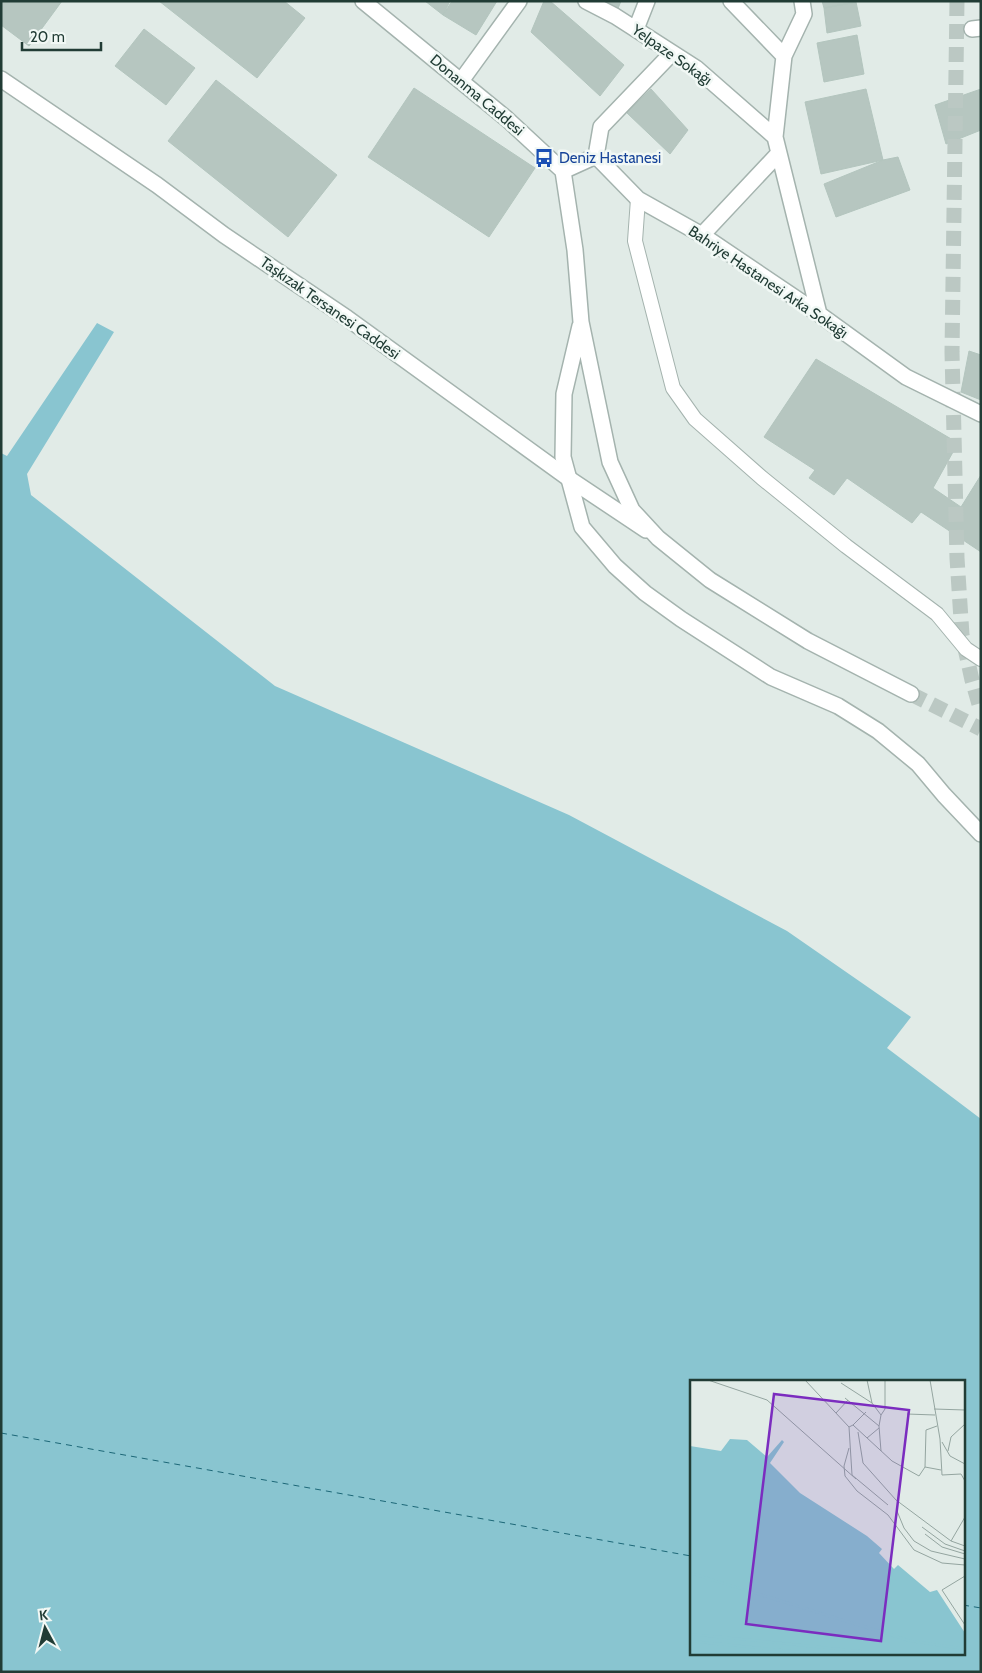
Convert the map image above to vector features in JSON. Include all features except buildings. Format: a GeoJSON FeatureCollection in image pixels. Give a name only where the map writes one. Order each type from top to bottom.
{"type":"FeatureCollection","features":[{"type":"Feature","properties":{"kind":"street","name":"Donanma Caddesi"},"geometry":{"type":"LineString","coordinates":[[363,1],[507,119],[563,171]]}},
{"type":"Feature","properties":{"kind":"street"},"geometry":{"type":"LineString","coordinates":[[462,81],[519,1]]}},
{"type":"Feature","properties":{"kind":"street","name":"Yelpaze Sokağı"},"geometry":{"type":"LineString","coordinates":[[586,1],[615,16],[696,68],[776,137]]}},
{"type":"Feature","properties":{"kind":"street"},"geometry":{"type":"LineString","coordinates":[[636,29],[647,1]]}},
{"type":"Feature","properties":{"kind":"street"},"geometry":{"type":"LineString","coordinates":[[731,1],[784,56]]}},
{"type":"Feature","properties":{"kind":"street"},"geometry":{"type":"LineString","coordinates":[[802,1],[804,14],[784,56],[776,137],[819,314]]}},
{"type":"Feature","properties":{"kind":"street"},"geometry":{"type":"LineString","coordinates":[[672,53],[601,127],[596,156],[563,171],[575,250],[581,322],[610,462],[632,510],[658,538],[710,580],[808,642],[911,694]]}},
{"type":"Feature","properties":{"kind":"street","name":"Taşkızak Tersanesi Caddesi"},"geometry":{"type":"LineString","coordinates":[[1,79],[157,185],[224,235],[347,318],[568,478],[658,538]]}},
{"type":"Feature","properties":{"kind":"street"},"geometry":{"type":"LineString","coordinates":[[702,235],[779,153]]}},
{"type":"Feature","properties":{"kind":"street","name":"Bahriye Hastanesi Arka Sokağı"},"geometry":{"type":"LineString","coordinates":[[596,156],[638,199],[702,235],[819,314],[906,377],[981,414]]}},
{"type":"Feature","properties":{"kind":"street"},"geometry":{"type":"LineString","coordinates":[[581,322],[564,394],[563,457],[582,527],[615,566],[645,593],[681,619],[770,677],[838,706],[878,731],[918,764],[981,834]]}},
{"type":"Feature","properties":{"kind":"lane"},"geometry":{"type":"LineString","coordinates":[[638,199],[636,241],[673,388],[695,419],[762,478],[838,540],[937,614],[966,650],[981,659]]}},
{"type":"Feature","properties":{"kind":"water"},"geometry":{"type":"Polygon","coordinates":[[[97,323],[114,332],[27,474],[31,495],[275,686],[569,815],[787,931],[911,1017],[887,1048],[981,1119],[981,1672],[1,1672],[1,453],[7,456],[97,323]]]}},
{"type":"Feature","properties":{"kind":"ferry route"},"geometry":{"type":"LineString","coordinates":[[1,1433],[690,1556]]}},
{"type":"Feature","properties":{"kind":"ferry route"},"geometry":{"type":"LineString","coordinates":[[964,1605],[981,1608]]}},
{"type":"Feature","properties":{"kind":"tunnel"},"geometry":{"type":"LineString","coordinates":[[957,1],[952,352],[957,558],[962,635],[981,711]]}},
{"type":"Feature","properties":{"kind":"tunnel"},"geometry":{"type":"LineString","coordinates":[[911,694],[981,729]]}},
{"type":"Feature","properties":{"kind":"place","name":"Deniz Hastanesi"},"geometry":{"type":"Point","coordinates":[544,158]}}]}
